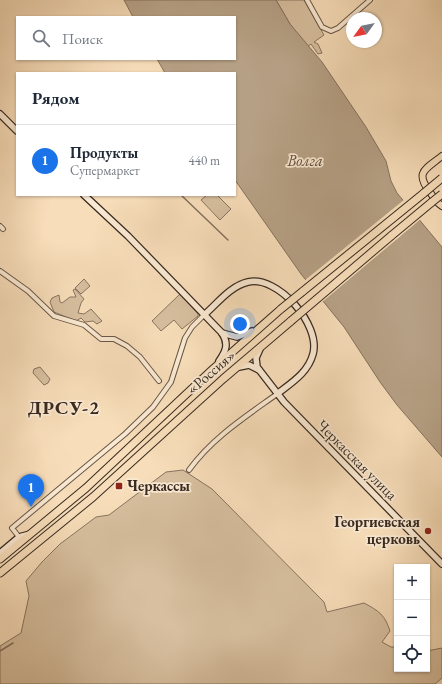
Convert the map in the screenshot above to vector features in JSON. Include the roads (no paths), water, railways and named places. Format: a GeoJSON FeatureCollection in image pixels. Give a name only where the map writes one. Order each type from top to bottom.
{"type":"FeatureCollection","features":[{"type":"Feature","properties":{"kind":"highway","name":"«Россия»"},"geometry":{"type":"LineString","coordinates":[[30,534],[86,488],[213,369],[273,316],[442,178]]}},
{"type":"Feature","properties":{"kind":"highway","name":"«Россия»"},"geometry":{"type":"LineString","coordinates":[[0,573],[93,497],[222,379],[442,194]]}},
{"type":"Feature","properties":{"kind":"highway"},"geometry":{"type":"LineString","coordinates":[[0,559],[30,534]]}},
{"type":"Feature","properties":{"kind":"main road"},"geometry":{"type":"LineString","coordinates":[[442,156],[424,172],[421,178],[422,183],[442,206]]}},
{"type":"Feature","properties":{"kind":"street"},"geometry":{"type":"LineString","coordinates":[[307,0],[323,28],[329,31],[335,30],[370,0]]}},
{"type":"Feature","properties":{"kind":"street"},"geometry":{"type":"LineString","coordinates":[[0,114],[16,130]]}},
{"type":"Feature","properties":{"kind":"street"},"geometry":{"type":"LineString","coordinates":[[85,196],[128,236],[220,331],[225,339],[226,349],[213,369]]}},
{"type":"Feature","properties":{"kind":"street"},"geometry":{"type":"LineString","coordinates":[[0,271],[28,291],[54,316],[84,326],[101,338],[114,339],[127,346],[140,357],[159,381]]}},
{"type":"Feature","properties":{"kind":"street"},"geometry":{"type":"LineString","coordinates":[[19,537],[12,528],[125,434],[164,394],[175,373],[180,350],[185,338],[192,327],[234,288],[249,282],[270,284],[290,300],[311,330],[314,348],[312,357],[306,370],[277,394],[220,436],[198,458],[189,470]]}},
{"type":"Feature","properties":{"kind":"street"},"geometry":{"type":"LineString","coordinates":[[220,331],[230,336],[241,336],[273,316]]}},
{"type":"Feature","properties":{"kind":"street"},"geometry":{"type":"LineString","coordinates":[[259,370],[256,362],[258,353],[282,328]]}},
{"type":"Feature","properties":{"kind":"street"},"geometry":{"type":"LineString","coordinates":[[222,379],[244,365],[252,366],[259,370]]}},
{"type":"Feature","properties":{"kind":"street","name":"Черкасская улица"},"geometry":{"type":"LineString","coordinates":[[259,370],[277,394],[442,564]]}},
{"type":"Feature","properties":{"kind":"street"},"geometry":{"type":"LineString","coordinates":[[0,553],[19,537],[30,534]]}},
{"type":"Feature","properties":{"kind":"water","name":"Волга"},"geometry":{"type":"Polygon","coordinates":[[[124,0],[276,0],[290,24],[322,62],[366,127],[386,161],[391,181],[397,193],[442,247],[442,457],[397,405],[344,327],[301,274],[236,181],[236,72],[164,72],[158,60],[236,60],[236,16],[132,16],[124,0]]]}},
{"type":"Feature","properties":{"kind":"waterway"},"geometry":{"type":"LineString","coordinates":[[182,196],[228,240]]}},
{"type":"Feature","properties":{"kind":"waterway"},"geometry":{"type":"LineString","coordinates":[[0,651],[13,643]]}},
{"type":"Feature","properties":{"kind":"place","name":"Черкассы"},"geometry":{"type":"Point","coordinates":[119,486]}},
{"type":"Feature","properties":{"kind":"place","name":"Продукты"},"geometry":{"type":"Point","coordinates":[31,507]}},
{"type":"Feature","properties":{"kind":"place","name":"Георгиевская церковь"},"geometry":{"type":"Point","coordinates":[428,531]}},
{"type":"Feature","properties":{"kind":"district","name":"ДРСУ-2"},"geometry":{"type":"Point","coordinates":[64,407]}}]}
